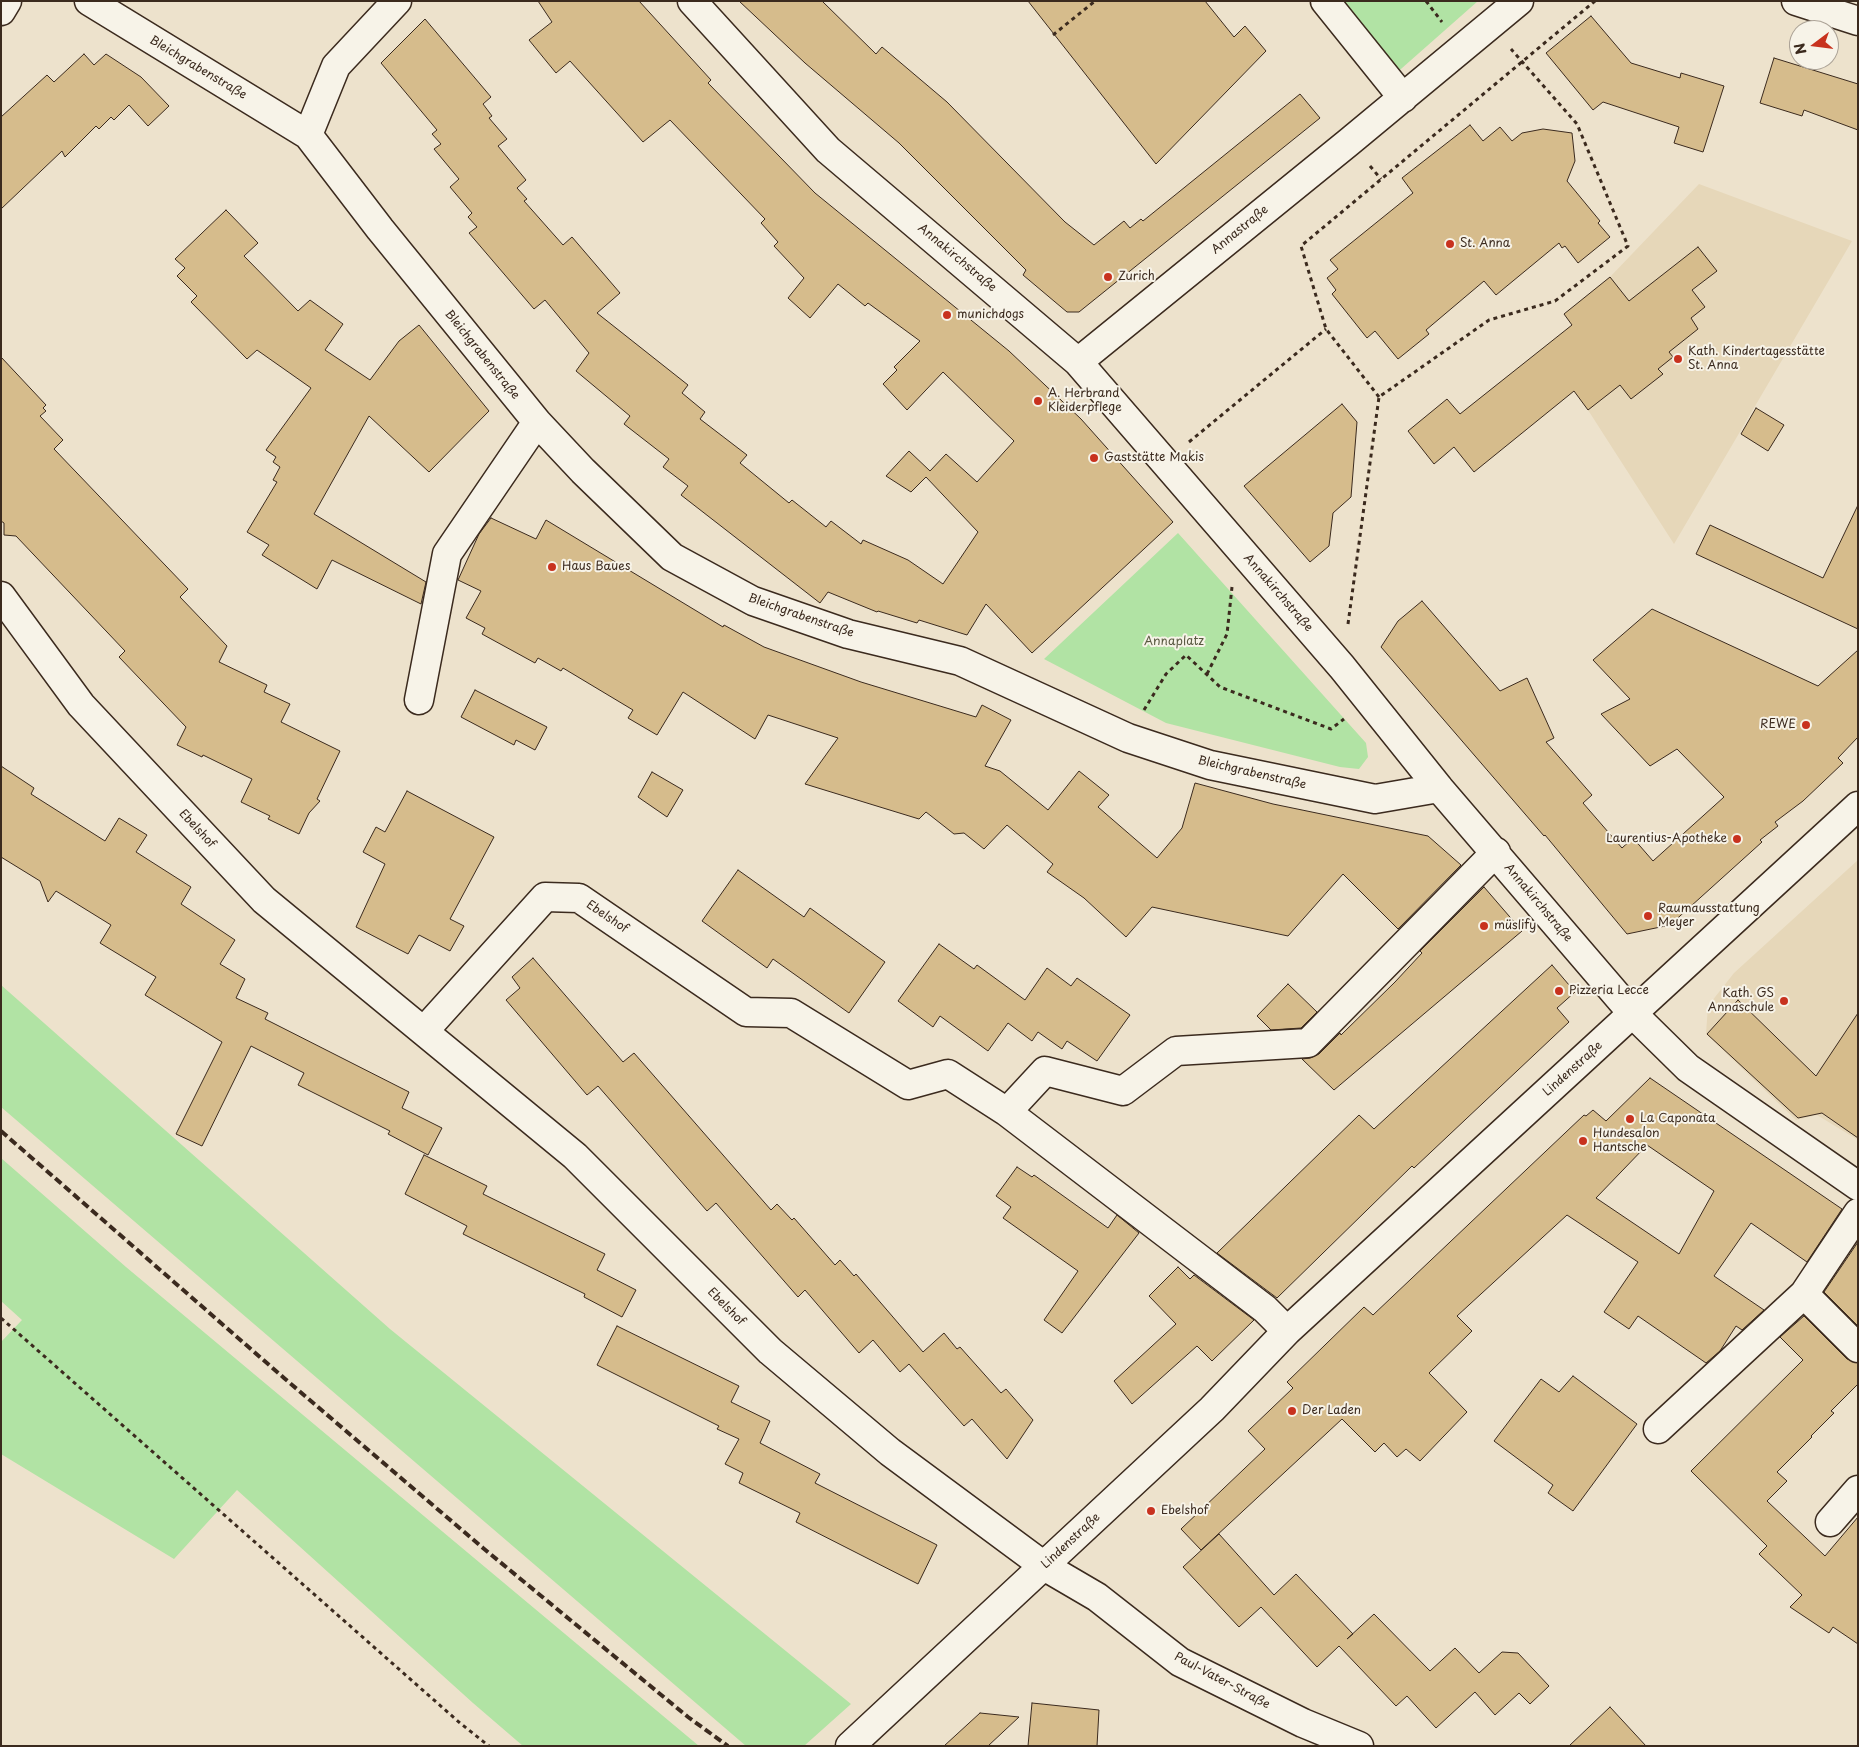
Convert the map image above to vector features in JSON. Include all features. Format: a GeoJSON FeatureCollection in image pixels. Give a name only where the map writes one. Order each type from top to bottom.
{"type":"FeatureCollection","features":[{"type":"Feature","properties":{"kind":"street"},"geometry":{"type":"LineString","coordinates":[[1,11],[7,1]]}},
{"type":"Feature","properties":{"kind":"street","name":"Bleichgrabenstraße"},"geometry":{"type":"LineString","coordinates":[[89,1],[308,135],[380,229],[537,422],[583,471],[672,557],[753,602],[848,634],[960,661],[1128,738],[1210,765],[1375,799],[1439,788]]}},
{"type":"Feature","properties":{"kind":"street"},"geometry":{"type":"LineString","coordinates":[[308,135],[336,66],[396,1]]}},
{"type":"Feature","properties":{"kind":"street","name":"Annakirchstraße"},"geometry":{"type":"LineString","coordinates":[[692,1],[828,150],[1078,362],[1342,667],[1439,788],[1496,852],[1633,1014],[1688,1068],[1858,1186]]}},
{"type":"Feature","properties":{"kind":"street"},"geometry":{"type":"LineString","coordinates":[[1325,1],[1403,98]]}},
{"type":"Feature","properties":{"kind":"street","name":"Annastraße"},"geometry":{"type":"LineString","coordinates":[[1078,362],[1491,26],[1519,1]]}},
{"type":"Feature","properties":{"kind":"street"},"geometry":{"type":"LineString","coordinates":[[1796,1],[1858,22]]}},
{"type":"Feature","properties":{"kind":"street"},"geometry":{"type":"LineString","coordinates":[[419,700],[448,554],[537,422]]}},
{"type":"Feature","properties":{"kind":"street","name":"Ebelshof"},"geometry":{"type":"LineString","coordinates":[[1,596],[81,705],[264,900],[575,1156],[770,1351],[890,1452],[1044,1566]]}},
{"type":"Feature","properties":{"kind":"street","name":"Lindenstraße"},"geometry":{"type":"LineString","coordinates":[[850,1746],[1212,1409],[1287,1331],[1858,806]]}},
{"type":"Feature","properties":{"kind":"street"},"geometry":{"type":"LineString","coordinates":[[1287,1331],[1265,1308],[1007,1112],[1045,1071],[1123,1092],[1176,1052],[1308,1043],[1496,852]]}},
{"type":"Feature","properties":{"kind":"street","name":"Ebelshof"},"geometry":{"type":"LineString","coordinates":[[424,1031],[545,897],[579,898],[746,1012],[791,1012],[908,1085],[948,1074],[1007,1112]]}},
{"type":"Feature","properties":{"kind":"street"},"geometry":{"type":"LineString","coordinates":[[1658,1429],[1804,1294],[1858,1213]]}},
{"type":"Feature","properties":{"kind":"street"},"geometry":{"type":"LineString","coordinates":[[1804,1294],[1858,1348]]}},
{"type":"Feature","properties":{"kind":"street"},"geometry":{"type":"LineString","coordinates":[[1830,1522],[1858,1490]]}},
{"type":"Feature","properties":{"kind":"street","name":"Paul-Vater-Straße"},"geometry":{"type":"LineString","coordinates":[[1044,1566],[1097,1597],[1180,1662],[1303,1723],[1359,1746]]}},
{"type":"Feature","properties":{"kind":"path"},"geometry":{"type":"LineString","coordinates":[[1053,35],[1095,1]]}},
{"type":"Feature","properties":{"kind":"path"},"geometry":{"type":"LineString","coordinates":[[1342,667],[1379,397],[1326,330],[1301,246],[1595,1]]}},
{"type":"Feature","properties":{"kind":"path"},"geometry":{"type":"LineString","coordinates":[[1379,397],[1489,320],[1556,301],[1628,246],[1576,124],[1491,26]]}},
{"type":"Feature","properties":{"kind":"path"},"geometry":{"type":"LineString","coordinates":[[1164,462],[1326,330]]}},
{"type":"Feature","properties":{"kind":"path"},"geometry":{"type":"LineString","coordinates":[[1207,674],[1227,634],[1229,603],[1238,547]]}},
{"type":"Feature","properties":{"kind":"path"},"geometry":{"type":"LineString","coordinates":[[1128,738],[1166,674],[1186,655],[1220,687],[1331,728],[1370,702]]}},
{"type":"Feature","properties":{"kind":"path"},"geometry":{"type":"LineString","coordinates":[[1,1318],[460,1723],[489,1746]]}},
{"type":"Feature","properties":{"kind":"shaded area","name":"Kath. Kindertagesstätte St. Anna"},"geometry":{"type":"Polygon","coordinates":[[[1699,184],[1852,241],[1674,544],[1574,391],[1589,347],[1564,314],[1610,277],[1699,184]]]}},
{"type":"Feature","properties":{"kind":"shaded area","name":"Kath. GS Annaschule"},"geometry":{"type":"Polygon","coordinates":[[[1858,860],[1858,1140],[1817,1115],[1796,1120],[1706,1034],[1708,1006],[1734,973],[1858,860]]]}},
{"type":"Feature","properties":{"kind":"green space"},"geometry":{"type":"Polygon","coordinates":[[[1334,1],[1478,1],[1393,76],[1334,1]]]}},
{"type":"Feature","properties":{"kind":"green space","name":"Annaplatz"},"geometry":{"type":"Polygon","coordinates":[[[1178,533],[1366,743],[1368,757],[1359,769],[1340,767],[1166,723],[1044,659],[1178,533]]]}},
{"type":"Feature","properties":{"kind":"green space"},"geometry":{"type":"Polygon","coordinates":[[[1,985],[390,1329],[851,1704],[804,1746],[746,1746],[1,1107],[1,985]]]}},
{"type":"Feature","properties":{"kind":"green space"},"geometry":{"type":"Polygon","coordinates":[[[1,1158],[126,1267],[699,1746],[523,1746],[237,1490],[174,1559],[1,1454],[1,1342],[22,1320],[1,1301],[1,1158]]]}},
{"type":"Feature","properties":{"kind":"building"},"geometry":{"type":"Polygon","coordinates":[[[538,1],[639,1],[711,80],[708,83],[815,193],[1009,351],[1081,419],[1173,522],[1032,653],[986,604],[967,635],[919,620],[917,623],[877,612],[828,592],[820,603],[681,495],[688,486],[663,467],[669,459],[624,424],[630,416],[576,371],[589,353],[545,300],[534,309],[469,233],[477,227],[468,217],[472,213],[450,187],[459,179],[434,149],[441,144],[432,134],[437,130],[381,63],[425,19],[491,97],[483,104],[492,116],[489,118],[507,139],[498,146],[526,180],[517,188],[527,199],[524,201],[563,245],[572,237],[620,293],[597,313],[688,385],[682,393],[705,412],[700,419],[747,455],[740,463],[789,503],[792,500],[826,527],[831,521],[861,544],[863,540],[908,560],[943,584],[978,532],[926,477],[911,492],[886,476],[909,451],[930,471],[946,454],[977,482],[1014,441],[943,372],[907,410],[883,384],[897,370],[894,367],[920,341],[868,303],[865,306],[838,284],[810,318],[788,298],[804,278],[774,246],[778,242],[761,223],[765,219],[670,120],[643,142],[570,61],[556,73],[529,40],[552,22],[538,1]]]}},
{"type":"Feature","properties":{"kind":"building"},"geometry":{"type":"Polygon","coordinates":[[[739,1],[822,1],[876,54],[882,47],[947,102],[1065,222],[1094,245],[1124,221],[1130,228],[1141,219],[1143,221],[1300,94],[1320,118],[1079,312],[1067,312],[1023,275],[1026,270],[899,143],[805,63],[739,1]]]}},
{"type":"Feature","properties":{"kind":"building"},"geometry":{"type":"Polygon","coordinates":[[[1028,1],[1205,1],[1234,37],[1245,26],[1266,51],[1156,164],[1028,1]]]}},
{"type":"Feature","properties":{"kind":"building"},"geometry":{"type":"Polygon","coordinates":[[[1591,16],[1631,63],[1680,78],[1681,73],[1724,86],[1703,152],[1674,143],[1679,127],[1603,102],[1593,110],[1546,53],[1591,16]]]}},
{"type":"Feature","properties":{"kind":"building"},"geometry":{"type":"Polygon","coordinates":[[[84,54],[94,65],[106,54],[141,77],[169,106],[148,126],[129,105],[114,120],[111,117],[99,129],[96,126],[65,157],[62,151],[1,209],[1,117],[47,75],[54,82],[84,54]]]}},
{"type":"Feature","properties":{"kind":"building"},"geometry":{"type":"Polygon","coordinates":[[[1774,58],[1789,63],[1789,70],[1813,70],[1858,84],[1858,130],[1804,110],[1802,116],[1760,103],[1774,58]]]}},
{"type":"Feature","properties":{"kind":"building","name":"St. Anna"},"geometry":{"type":"Polygon","coordinates":[[[1470,125],[1483,141],[1500,127],[1512,141],[1522,133],[1543,129],[1572,133],[1575,161],[1567,181],[1600,221],[1598,223],[1610,237],[1578,263],[1565,246],[1562,248],[1559,243],[1496,295],[1484,281],[1426,330],[1429,334],[1398,359],[1375,331],[1367,338],[1332,294],[1336,290],[1327,278],[1338,269],[1330,260],[1413,193],[1402,178],[1470,125]]]}},
{"type":"Feature","properties":{"kind":"building"},"geometry":{"type":"Polygon","coordinates":[[[226,210],[258,243],[244,256],[298,311],[310,300],[343,324],[325,350],[370,380],[399,341],[419,325],[489,411],[429,472],[369,416],[314,514],[426,582],[421,604],[332,560],[317,589],[262,555],[269,545],[247,532],[277,482],[273,480],[280,467],[273,462],[276,457],[266,450],[311,388],[257,350],[247,359],[191,302],[197,296],[177,276],[185,268],[175,259],[226,210]]]}},
{"type":"Feature","properties":{"kind":"building"},"geometry":{"type":"Polygon","coordinates":[[[1698,247],[1717,271],[1692,290],[1705,307],[1691,318],[1698,329],[1669,352],[1673,357],[1658,369],[1663,374],[1631,399],[1620,385],[1588,410],[1574,391],[1474,472],[1454,447],[1434,464],[1408,431],[1447,399],[1460,414],[1572,325],[1564,314],[1610,277],[1629,301],[1698,247]]]}},
{"type":"Feature","properties":{"kind":"building"},"geometry":{"type":"Polygon","coordinates":[[[1,357],[46,405],[43,408],[46,411],[40,416],[63,440],[54,449],[188,589],[180,597],[227,646],[219,662],[267,685],[264,692],[290,704],[281,722],[340,751],[317,799],[320,801],[309,813],[299,834],[268,819],[270,816],[241,802],[252,779],[203,755],[202,757],[177,745],[186,727],[119,657],[125,651],[16,536],[4,535],[4,523],[1,521],[1,357]]]}},
{"type":"Feature","properties":{"kind":"building"},"geometry":{"type":"Polygon","coordinates":[[[1342,404],[1357,422],[1351,497],[1333,513],[1329,546],[1310,562],[1244,486],[1342,404]]]}},
{"type":"Feature","properties":{"kind":"building"},"geometry":{"type":"Polygon","coordinates":[[[1756,408],[1784,425],[1768,451],[1741,434],[1756,408]]]}},
{"type":"Feature","properties":{"kind":"building"},"geometry":{"type":"Polygon","coordinates":[[[1858,505],[1858,629],[1696,554],[1710,525],[1823,578],[1858,505]]]}},
{"type":"Feature","properties":{"kind":"building"},"geometry":{"type":"Polygon","coordinates":[[[491,518],[536,539],[546,520],[723,627],[724,625],[764,647],[861,682],[976,717],[982,705],[1011,720],[985,766],[1000,771],[1048,810],[1079,771],[1109,795],[1098,807],[1157,858],[1182,828],[1195,783],[1273,804],[1428,836],[1461,865],[1398,929],[1343,874],[1288,936],[1152,907],[1126,937],[1084,898],[1047,872],[1053,864],[1007,825],[984,849],[964,833],[954,834],[926,812],[919,819],[805,784],[838,738],[768,715],[755,739],[683,692],[657,735],[628,718],[633,710],[563,668],[561,671],[538,658],[535,663],[482,634],[485,628],[466,618],[481,591],[458,580],[479,534],[491,518]]]}},
{"type":"Feature","properties":{"kind":"building"},"geometry":{"type":"Polygon","coordinates":[[[1422,601],[1500,691],[1527,678],[1554,738],[1546,742],[1592,795],[1583,803],[1622,848],[1633,838],[1653,861],[1724,797],[1677,749],[1650,766],[1601,714],[1630,699],[1593,660],[1652,609],[1818,686],[1858,650],[1858,737],[1838,758],[1843,763],[1803,801],[1775,822],[1778,826],[1760,840],[1762,842],[1670,925],[1627,934],[1545,835],[1381,647],[1398,621],[1422,601]]]}},
{"type":"Feature","properties":{"kind":"building"},"geometry":{"type":"Polygon","coordinates":[[[475,690],[547,727],[535,750],[516,740],[514,745],[461,717],[475,690]]]}},
{"type":"Feature","properties":{"kind":"building"},"geometry":{"type":"Polygon","coordinates":[[[1,766],[34,788],[31,794],[105,841],[119,818],[147,835],[136,852],[191,887],[181,904],[235,940],[220,964],[245,979],[236,998],[268,1013],[265,1019],[409,1092],[402,1108],[442,1128],[428,1155],[388,1134],[390,1131],[298,1085],[304,1073],[251,1046],[202,1146],[176,1134],[222,1042],[145,995],[156,977],[100,943],[111,925],[56,891],[48,902],[40,881],[1,857],[1,766]]]}},
{"type":"Feature","properties":{"kind":"building"},"geometry":{"type":"Polygon","coordinates":[[[652,772],[683,790],[667,817],[638,797],[652,772]]]}},
{"type":"Feature","properties":{"kind":"building"},"geometry":{"type":"Polygon","coordinates":[[[407,791],[494,837],[450,919],[464,926],[450,951],[419,935],[408,954],[356,927],[385,864],[363,852],[376,827],[385,832],[407,791]]]}},
{"type":"Feature","properties":{"kind":"building"},"geometry":{"type":"Polygon","coordinates":[[[738,870],[804,917],[810,908],[885,962],[849,1013],[773,959],[767,968],[702,921],[738,870]]]}},
{"type":"Feature","properties":{"kind":"building"},"geometry":{"type":"Polygon","coordinates":[[[1484,887],[1522,931],[1334,1090],[1302,1059],[1319,1054],[1340,1033],[1341,1035],[1395,982],[1422,953],[1420,951],[1484,887]]]}},
{"type":"Feature","properties":{"kind":"building"},"geometry":{"type":"Polygon","coordinates":[[[939,944],[974,969],[977,965],[1025,1000],[1047,968],[1071,986],[1077,978],[1130,1015],[1097,1061],[1067,1041],[1062,1049],[1038,1032],[1032,1041],[1008,1023],[988,1051],[940,1016],[933,1027],[898,1001],[939,944]]]}},
{"type":"Feature","properties":{"kind":"building"},"geometry":{"type":"Polygon","coordinates":[[[533,958],[623,1062],[634,1053],[771,1210],[777,1204],[792,1220],[794,1218],[835,1265],[840,1260],[854,1276],[856,1274],[923,1352],[944,1333],[957,1349],[960,1347],[1001,1393],[1006,1389],[1033,1420],[1007,1459],[972,1419],[964,1426],[909,1364],[900,1372],[873,1340],[859,1353],[805,1290],[798,1297],[716,1203],[707,1211],[598,1086],[587,1095],[506,1000],[520,988],[512,977],[533,958]]]}},
{"type":"Feature","properties":{"kind":"building"},"geometry":{"type":"Polygon","coordinates":[[[1552,965],[1575,992],[1557,1008],[1569,1022],[1414,1168],[1412,1166],[1277,1298],[1217,1253],[1359,1115],[1374,1129],[1552,965]]]}},
{"type":"Feature","properties":{"kind":"building"},"geometry":{"type":"Polygon","coordinates":[[[1288,984],[1317,1012],[1301,1028],[1271,1030],[1257,1016],[1288,984]]]}},
{"type":"Feature","properties":{"kind":"building"},"geometry":{"type":"Polygon","coordinates":[[[1738,1000],[1816,1076],[1858,1013],[1858,1138],[1822,1113],[1798,1118],[1707,1034],[1738,1000]]]}},
{"type":"Feature","properties":{"kind":"building"},"geometry":{"type":"Polygon","coordinates":[[[1650,1078],[1842,1209],[1807,1262],[1751,1223],[1714,1276],[1764,1310],[1742,1330],[1736,1326],[1720,1351],[1706,1363],[1638,1316],[1629,1329],[1604,1312],[1638,1262],[1567,1215],[1457,1316],[1472,1331],[1429,1373],[1467,1412],[1420,1461],[1406,1449],[1397,1457],[1384,1443],[1375,1452],[1342,1419],[1201,1550],[1181,1529],[1265,1449],[1248,1431],[1293,1388],[1287,1382],[1364,1307],[1373,1315],[1584,1115],[1586,1116],[1593,1110],[1606,1121],[1650,1078]],[[1647,1145],[1596,1198],[1679,1254],[1714,1191],[1647,1145]]]}},
{"type":"Feature","properties":{"kind":"building"},"geometry":{"type":"Polygon","coordinates":[[[424,1155],[487,1186],[483,1194],[605,1254],[597,1270],[636,1290],[622,1317],[584,1297],[585,1294],[463,1234],[467,1226],[405,1194],[424,1155]]]}},
{"type":"Feature","properties":{"kind":"building"},"geometry":{"type":"Polygon","coordinates":[[[1017,1167],[1032,1177],[1034,1175],[1108,1228],[1117,1215],[1139,1233],[1062,1333],[1044,1320],[1078,1271],[1003,1218],[1011,1207],[996,1196],[1017,1167]]]}},
{"type":"Feature","properties":{"kind":"building"},"geometry":{"type":"Polygon","coordinates":[[[1858,1242],[1858,1326],[1824,1292],[1858,1242]]]}},
{"type":"Feature","properties":{"kind":"building"},"geometry":{"type":"Polygon","coordinates":[[[1178,1267],[1190,1279],[1194,1275],[1254,1320],[1212,1361],[1197,1346],[1132,1404],[1114,1381],[1176,1324],[1149,1296],[1178,1267]]]}},
{"type":"Feature","properties":{"kind":"building"},"geometry":{"type":"Polygon","coordinates":[[[1804,1316],[1847,1359],[1858,1363],[1858,1384],[1831,1411],[1834,1413],[1812,1437],[1777,1472],[1787,1481],[1767,1501],[1825,1556],[1858,1517],[1858,1644],[1833,1627],[1829,1633],[1790,1607],[1802,1595],[1759,1554],[1767,1546],[1691,1471],[1803,1360],[1780,1337],[1804,1316]]]}},
{"type":"Feature","properties":{"kind":"building"},"geometry":{"type":"Polygon","coordinates":[[[617,1326],[739,1386],[731,1402],[770,1421],[760,1443],[820,1474],[815,1483],[937,1545],[918,1584],[796,1522],[800,1513],[739,1483],[743,1473],[725,1464],[739,1439],[717,1429],[719,1426],[597,1365],[617,1326]]]}},
{"type":"Feature","properties":{"kind":"building"},"geometry":{"type":"Polygon","coordinates":[[[1573,1376],[1637,1424],[1573,1511],[1548,1493],[1553,1485],[1494,1441],[1541,1379],[1559,1392],[1573,1376]]]}},
{"type":"Feature","properties":{"kind":"building"},"geometry":{"type":"Polygon","coordinates":[[[1219,1534],[1274,1595],[1296,1574],[1353,1634],[1374,1614],[1430,1671],[1455,1648],[1479,1673],[1502,1652],[1518,1653],[1549,1686],[1530,1704],[1519,1693],[1495,1715],[1475,1692],[1436,1728],[1407,1696],[1396,1706],[1339,1646],[1317,1667],[1261,1607],[1239,1627],[1183,1567],[1219,1534]]]}},
{"type":"Feature","properties":{"kind":"building"},"geometry":{"type":"Polygon","coordinates":[[[1032,1703],[1099,1710],[1097,1746],[1028,1746],[1032,1703]]]}},
{"type":"Feature","properties":{"kind":"building"},"geometry":{"type":"Polygon","coordinates":[[[1610,1707],[1646,1746],[1569,1746],[1610,1707]]]}},
{"type":"Feature","properties":{"kind":"building"},"geometry":{"type":"Polygon","coordinates":[[[980,1713],[1019,1717],[988,1746],[944,1746],[980,1713]]]}},
{"type":"Feature","properties":{"kind":"railway"},"geometry":{"type":"LineString","coordinates":[[1,1131],[284,1378],[483,1548],[688,1717],[728,1746]]}},
{"type":"Feature","properties":{"kind":"place","name":"St. Anna"},"geometry":{"type":"Point","coordinates":[1450,244]}},
{"type":"Feature","properties":{"kind":"place","name":"Zurich"},"geometry":{"type":"Point","coordinates":[1108,277]}},
{"type":"Feature","properties":{"kind":"place","name":"munichdogs"},"geometry":{"type":"Point","coordinates":[947,315]}},
{"type":"Feature","properties":{"kind":"place","name":"Kath. Kindertagesstätte St. Anna"},"geometry":{"type":"Point","coordinates":[1678,359]}},
{"type":"Feature","properties":{"kind":"place","name":"A. Herbrand Kleiderpflege"},"geometry":{"type":"Point","coordinates":[1038,401]}},
{"type":"Feature","properties":{"kind":"place","name":"Gaststätte Makis"},"geometry":{"type":"Point","coordinates":[1094,458]}},
{"type":"Feature","properties":{"kind":"place","name":"Haus Baues"},"geometry":{"type":"Point","coordinates":[552,567]}},
{"type":"Feature","properties":{"kind":"place","name":"REWE"},"geometry":{"type":"Point","coordinates":[1806,725]}},
{"type":"Feature","properties":{"kind":"place","name":"Laurentius-Apotheke"},"geometry":{"type":"Point","coordinates":[1737,839]}},
{"type":"Feature","properties":{"kind":"place","name":"Raumausstattung Meyer"},"geometry":{"type":"Point","coordinates":[1648,916]}},
{"type":"Feature","properties":{"kind":"place","name":"müslify"},"geometry":{"type":"Point","coordinates":[1484,926]}},
{"type":"Feature","properties":{"kind":"place","name":"Pizzeria Lecce"},"geometry":{"type":"Point","coordinates":[1559,991]}},
{"type":"Feature","properties":{"kind":"place","name":"Kath. GS Annaschule"},"geometry":{"type":"Point","coordinates":[1784,1001]}},
{"type":"Feature","properties":{"kind":"place","name":"La Caponata"},"geometry":{"type":"Point","coordinates":[1630,1119]}},
{"type":"Feature","properties":{"kind":"place","name":"Hundesalon Hantsche"},"geometry":{"type":"Point","coordinates":[1583,1141]}},
{"type":"Feature","properties":{"kind":"place","name":"Der Laden"},"geometry":{"type":"Point","coordinates":[1292,1411]}},
{"type":"Feature","properties":{"kind":"place","name":"Ebelshof"},"geometry":{"type":"Point","coordinates":[1151,1511]}}]}
